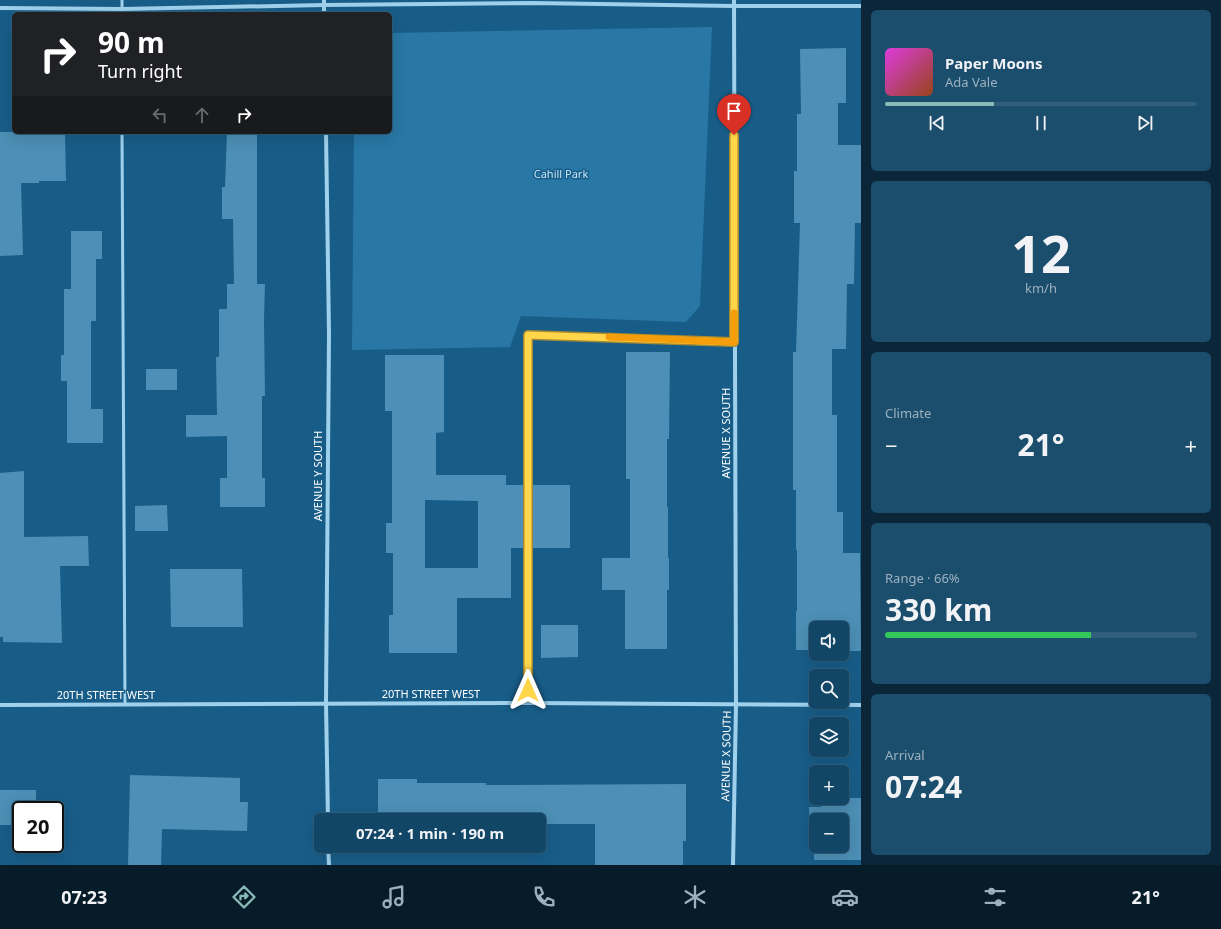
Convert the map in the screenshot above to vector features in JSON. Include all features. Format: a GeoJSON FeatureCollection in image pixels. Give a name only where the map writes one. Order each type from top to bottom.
{"type":"FeatureCollection","features":[{"type":"Feature","properties":{"kind":"street","name":"AVENUE X SOUTH"},"geometry":{"type":"LineString","coordinates":[[733,865],[736,705],[734,0]]}},
{"type":"Feature","properties":{"kind":"street"},"geometry":{"type":"LineString","coordinates":[[0,8],[122,12],[324,2],[532,2],[734,6],[861,6]]}},
{"type":"Feature","properties":{"kind":"street","name":"AVENUE Y SOUTH"},"geometry":{"type":"LineString","coordinates":[[326,134],[329,342],[326,703],[328,813]]}},
{"type":"Feature","properties":{"kind":"street","name":"20TH STREET WEST"},"geometry":{"type":"LineString","coordinates":[[0,705],[326,703],[861,705]]}},
{"type":"Feature","properties":{"kind":"street"},"geometry":{"type":"LineString","coordinates":[[328,853],[329,865]]}},
{"type":"Feature","properties":{"kind":"lane"},"geometry":{"type":"LineString","coordinates":[[122,0],[122,12]]}},
{"type":"Feature","properties":{"kind":"lane"},"geometry":{"type":"LineString","coordinates":[[122,134],[125,704]]}},
{"type":"Feature","properties":{"kind":"lane"},"geometry":{"type":"LineString","coordinates":[[528,703],[528,335],[734,342]]}},
{"type":"Feature","properties":{"kind":"green space","name":"Cahill Park"},"geometry":{"type":"Polygon","coordinates":[[[712,27],[700,306],[686,322],[521,316],[510,347],[352,350],[354,134],[392,134],[392,33],[712,27]]]}},
{"type":"Feature","properties":{"kind":"building"},"geometry":{"type":"Polygon","coordinates":[[[846,48],[846,103],[838,103],[838,145],[861,145],[861,223],[855,223],[854,284],[847,284],[846,349],[832,349],[832,415],[837,415],[837,512],[843,512],[843,553],[860,553],[861,651],[849,651],[849,621],[809,621],[809,650],[796,650],[797,550],[796,490],[793,490],[793,352],[796,352],[800,223],[794,223],[794,171],[797,171],[797,114],[801,114],[800,49],[846,48]]]}},
{"type":"Feature","properties":{"kind":"building"},"geometry":{"type":"Polygon","coordinates":[[[0,132],[12,132],[12,134],[65,134],[66,181],[21,183],[23,255],[0,256],[0,132]]]}},
{"type":"Feature","properties":{"kind":"building"},"geometry":{"type":"Polygon","coordinates":[[[227,134],[257,134],[257,284],[265,284],[265,396],[262,396],[262,478],[265,478],[265,507],[220,507],[220,478],[227,478],[227,436],[186,437],[186,415],[217,415],[216,357],[219,357],[219,309],[227,309],[227,284],[234,284],[233,219],[222,219],[222,187],[225,187],[227,134]]]}},
{"type":"Feature","properties":{"kind":"building"},"geometry":{"type":"Polygon","coordinates":[[[71,231],[102,231],[102,259],[96,259],[96,321],[91,321],[91,409],[103,409],[103,443],[67,443],[67,381],[61,381],[61,355],[64,355],[64,289],[71,289],[71,231]]]}},
{"type":"Feature","properties":{"kind":"building"},"geometry":{"type":"Polygon","coordinates":[[[626,352],[670,352],[669,439],[667,439],[669,590],[667,590],[667,649],[625,649],[625,590],[602,590],[602,558],[630,558],[630,479],[626,479],[626,352]]]}},
{"type":"Feature","properties":{"kind":"building"},"geometry":{"type":"Polygon","coordinates":[[[385,355],[444,355],[444,432],[436,433],[436,475],[506,475],[506,485],[525,485],[525,548],[511,548],[511,598],[457,598],[457,653],[389,653],[389,615],[393,615],[393,553],[386,553],[386,523],[392,523],[392,411],[385,411],[385,355]],[[425,500],[425,568],[478,568],[478,501],[425,500]]]}},
{"type":"Feature","properties":{"kind":"building"},"geometry":{"type":"Polygon","coordinates":[[[146,369],[177,369],[177,390],[146,390],[146,369]]]}},
{"type":"Feature","properties":{"kind":"building"},"geometry":{"type":"Polygon","coordinates":[[[24,471],[24,537],[88,536],[89,566],[60,566],[62,643],[3,642],[3,637],[0,637],[0,473],[24,471]]]}},
{"type":"Feature","properties":{"kind":"building"},"geometry":{"type":"Polygon","coordinates":[[[531,485],[570,485],[570,548],[531,548],[531,485]]]}},
{"type":"Feature","properties":{"kind":"building"},"geometry":{"type":"Polygon","coordinates":[[[167,505],[168,531],[135,531],[135,506],[167,505]]]}},
{"type":"Feature","properties":{"kind":"building"},"geometry":{"type":"Polygon","coordinates":[[[170,569],[242,569],[243,627],[171,627],[170,569]]]}},
{"type":"Feature","properties":{"kind":"building"},"geometry":{"type":"Polygon","coordinates":[[[541,625],[578,625],[578,657],[541,658],[541,625]]]}},
{"type":"Feature","properties":{"kind":"building"},"geometry":{"type":"Polygon","coordinates":[[[130,775],[240,778],[240,802],[248,802],[247,831],[162,829],[161,865],[128,865],[130,775]]]}},
{"type":"Feature","properties":{"kind":"building"},"geometry":{"type":"Polygon","coordinates":[[[378,779],[417,779],[417,783],[486,783],[486,785],[686,784],[686,841],[683,841],[683,865],[595,865],[595,824],[546,824],[546,813],[378,813],[378,779]]]}},
{"type":"Feature","properties":{"kind":"building"},"geometry":{"type":"Polygon","coordinates":[[[0,790],[36,790],[36,801],[12,801],[12,825],[0,825],[0,790]]]}},
{"type":"Feature","properties":{"kind":"building"},"geometry":{"type":"Polygon","coordinates":[[[849,798],[861,798],[861,860],[814,860],[814,853],[849,853],[849,813],[809,813],[809,807],[821,807],[821,805],[849,805],[849,798]]]}},
{"type":"Feature","properties":{"kind":"slow traffic"},"geometry":{"type":"LineString","coordinates":[[609,337],[734,342],[734,313]]}},
{"type":"Feature","properties":{"kind":"route"},"geometry":{"type":"LineString","coordinates":[[528,690],[528,335],[734,342],[734,135]]}}]}
